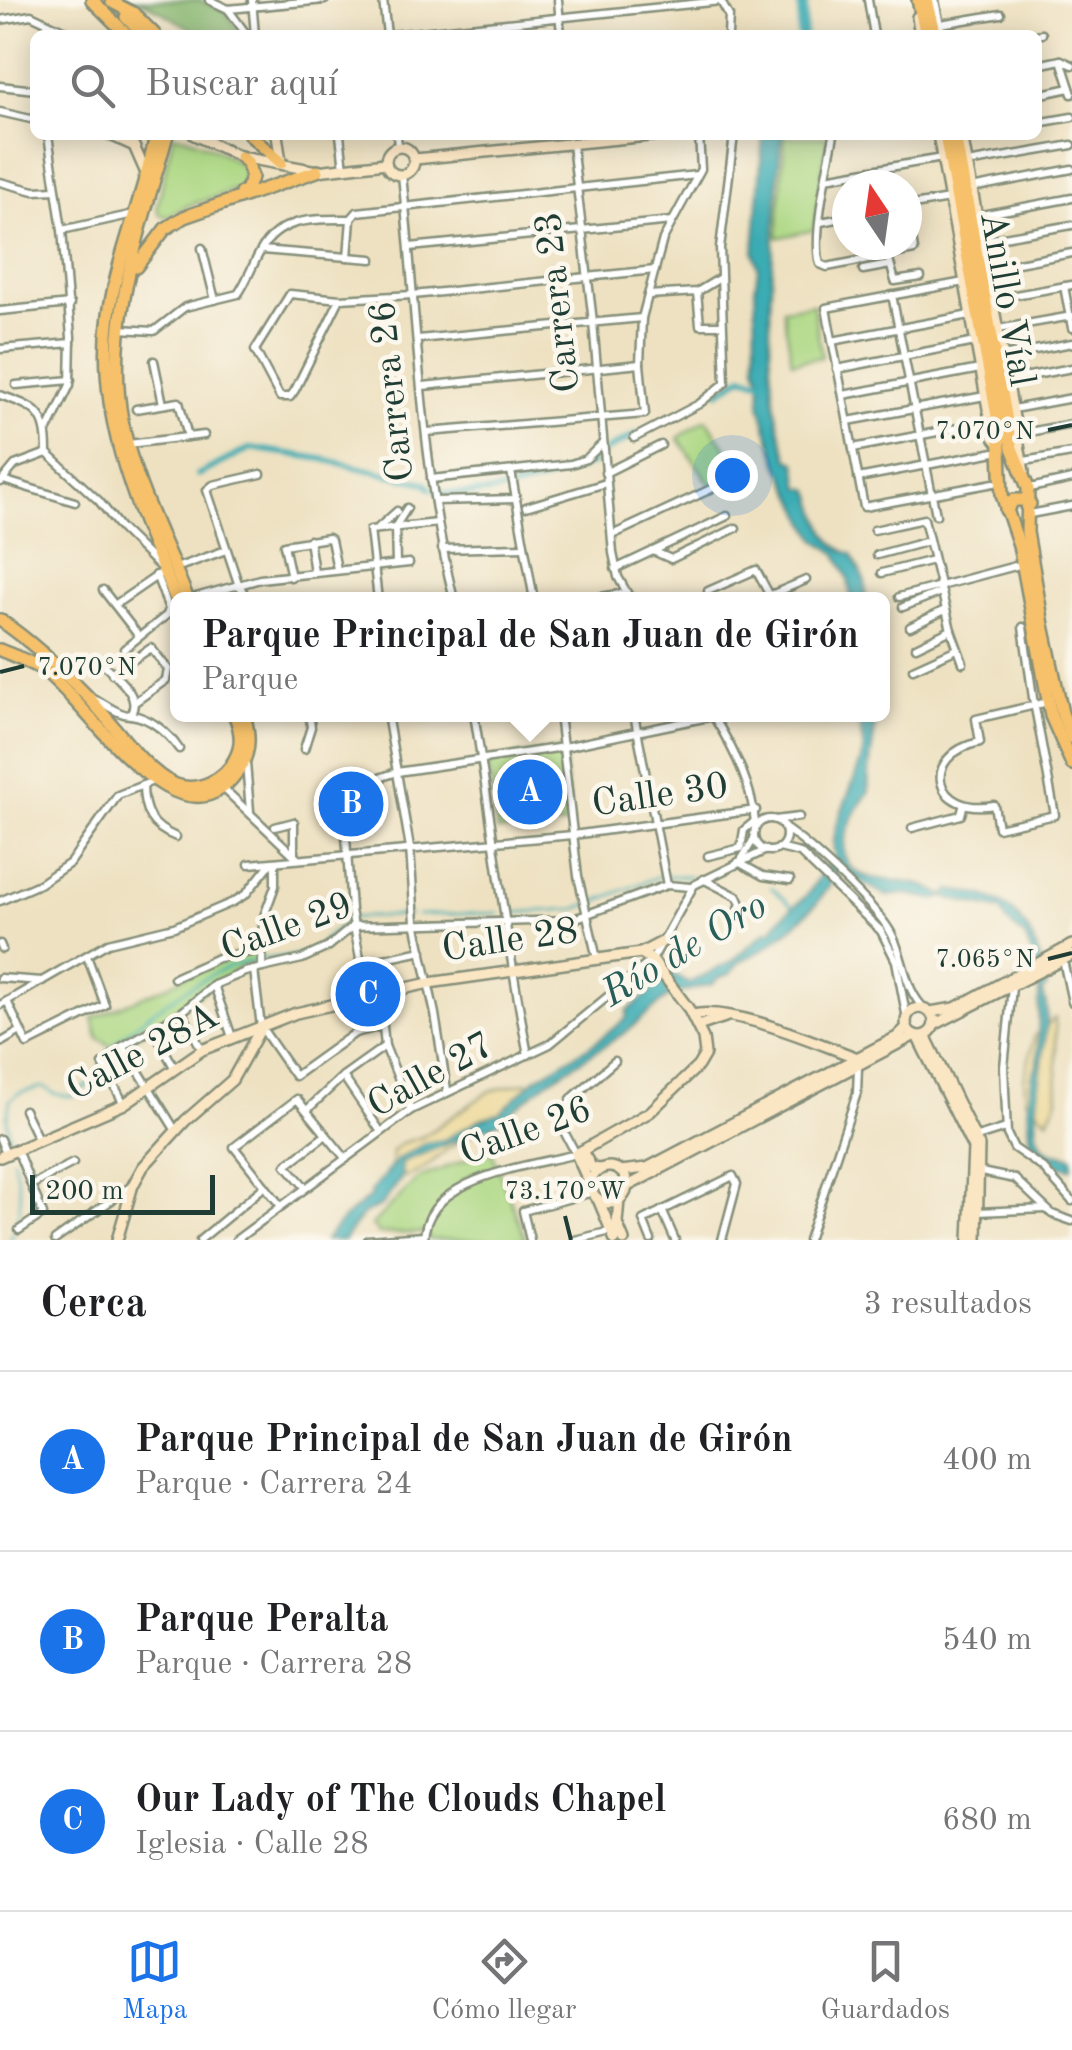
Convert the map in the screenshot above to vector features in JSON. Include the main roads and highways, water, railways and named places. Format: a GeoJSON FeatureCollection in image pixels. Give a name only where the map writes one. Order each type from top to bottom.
{"type":"FeatureCollection","features":[{"type":"Feature","properties":{"kind":"highway"},"geometry":{"type":"LineString","coordinates":[[92,0],[121,30]]}},
{"type":"Feature","properties":{"kind":"highway"},"geometry":{"type":"LineString","coordinates":[[916,0],[922,30]]}},
{"type":"Feature","properties":{"kind":"highway"},"geometry":{"type":"LineString","coordinates":[[928,0],[940,30]]}},
{"type":"Feature","properties":{"kind":"highway"},"geometry":{"type":"LineString","coordinates":[[111,1],[139,30]]}},
{"type":"Feature","properties":{"kind":"highway"},"geometry":{"type":"LineString","coordinates":[[111,1],[133,13],[150,30]]}},
{"type":"Feature","properties":{"kind":"highway"},"geometry":{"type":"LineString","coordinates":[[155,140],[109,314],[107,388],[124,466],[173,592]]}},
{"type":"Feature","properties":{"kind":"highway"},"geometry":{"type":"LineString","coordinates":[[166,140],[127,290],[120,329],[118,387],[128,444],[165,572],[182,592]]}},
{"type":"Feature","properties":{"kind":"highway","name":"Anillo Víal"},"geometry":{"type":"LineString","coordinates":[[942,140],[1001,449],[997,481],[1016,533],[1048,702],[1072,764]]}},
{"type":"Feature","properties":{"kind":"highway","name":"Anillo Víal"},"geometry":{"type":"LineString","coordinates":[[963,140],[1012,448],[1025,474],[1030,509],[1027,532],[1043,625],[1062,712],[1072,738]]}},
{"type":"Feature","properties":{"kind":"highway"},"geometry":{"type":"LineString","coordinates":[[149,204],[156,218],[166,222],[203,204],[245,192],[252,177],[240,156]]}},
{"type":"Feature","properties":{"kind":"highway"},"geometry":{"type":"LineString","coordinates":[[127,290],[148,247],[175,222],[210,206],[317,171]]}},
{"type":"Feature","properties":{"kind":"highway"},"geometry":{"type":"LineString","coordinates":[[997,481],[1014,487],[1025,474]]}},
{"type":"Feature","properties":{"kind":"highway"},"geometry":{"type":"LineString","coordinates":[[1006,510],[1010,502],[1018,499],[1030,509]]}},
{"type":"Feature","properties":{"kind":"highway"},"geometry":{"type":"LineString","coordinates":[[0,622],[20,634],[89,697],[157,773],[182,786],[212,782],[230,767],[240,742],[236,722]]}},
{"type":"Feature","properties":{"kind":"highway"},"geometry":{"type":"LineString","coordinates":[[0,648],[42,669],[148,784],[184,795],[205,794],[232,779],[245,760],[249,737],[246,722]]}},
{"type":"Feature","properties":{"kind":"water"},"geometry":{"type":"Polygon","coordinates":[[[763,140],[782,140],[770,304],[771,371],[780,432],[789,459],[796,462],[800,487],[811,490],[828,537],[852,554],[866,592],[850,592],[837,554],[817,540],[809,527],[767,430],[756,366],[758,268],[754,252],[763,140]]]}},
{"type":"Feature","properties":{"kind":"water"},"geometry":{"type":"Polygon","coordinates":[[[875,722],[869,792],[849,826],[844,851],[847,862],[869,877],[924,886],[945,896],[950,890],[991,899],[1018,917],[1028,930],[1047,986],[1042,992],[1046,1028],[1036,1123],[1040,1140],[1049,1151],[1072,1157],[1072,1168],[1060,1166],[1031,1147],[1028,1107],[1038,1063],[1039,991],[1035,963],[1025,937],[1007,922],[1001,910],[942,897],[937,900],[905,894],[887,896],[840,870],[819,901],[794,926],[739,962],[730,974],[713,984],[670,995],[626,1032],[547,1082],[496,1124],[402,1162],[401,1179],[381,1206],[363,1214],[344,1240],[325,1240],[371,1196],[370,1192],[398,1159],[426,1143],[444,1140],[500,1113],[535,1079],[627,1018],[627,1011],[673,974],[689,983],[732,961],[766,931],[773,930],[806,896],[835,857],[835,833],[863,752],[859,725],[875,722]]]}},
{"type":"Feature","properties":{"kind":"waterway","name":"Río de Oro"},"geometry":{"type":"LineString","coordinates":[[802,30],[803,0]]}},
{"type":"Feature","properties":{"kind":"waterway"},"geometry":{"type":"LineString","coordinates":[[719,392],[743,376],[767,383]]}},
{"type":"Feature","properties":{"kind":"waterway"},"geometry":{"type":"LineString","coordinates":[[607,450],[637,434]]}},
{"type":"Feature","properties":{"kind":"waterway"},"geometry":{"type":"LineString","coordinates":[[198,475],[251,448],[322,459],[425,483],[430,488]]}},
{"type":"Feature","properties":{"kind":"waterway"},"geometry":{"type":"LineString","coordinates":[[597,457],[601,453]]}},
{"type":"Feature","properties":{"kind":"waterway"},"geometry":{"type":"LineString","coordinates":[[436,491],[496,491],[593,463]]}},
{"type":"Feature","properties":{"kind":"waterway"},"geometry":{"type":"LineString","coordinates":[[508,913],[576,909],[660,876],[691,876]]}},
{"type":"Feature","properties":{"kind":"waterway"},"geometry":{"type":"LineString","coordinates":[[771,887],[792,906]]}},
{"type":"Feature","properties":{"kind":"waterway"},"geometry":{"type":"LineString","coordinates":[[418,915],[500,913]]}},
{"type":"Feature","properties":{"kind":"waterway"},"geometry":{"type":"LineString","coordinates":[[105,1057],[147,1017],[226,968],[304,954],[348,918],[410,915]]}},
{"type":"Feature","properties":{"kind":"waterway"},"geometry":{"type":"LineString","coordinates":[[11,1145],[7,1119],[10,1100],[19,1093],[43,1087],[73,1097],[90,1083],[101,1064]]}},
{"type":"Feature","properties":{"kind":"waterway"},"geometry":{"type":"LineString","coordinates":[[10,1240],[20,1199],[13,1158]]}},
{"type":"Feature","properties":{"kind":"place","name":"Parque Principal de San Juan de Girón"},"geometry":{"type":"Point","coordinates":[530,792]}},
{"type":"Feature","properties":{"kind":"place","name":"Parque Peralta"},"geometry":{"type":"Point","coordinates":[351,804]}},
{"type":"Feature","properties":{"kind":"place","name":"Our Lady of The Clouds Chapel"},"geometry":{"type":"Point","coordinates":[368,994]}}]}
